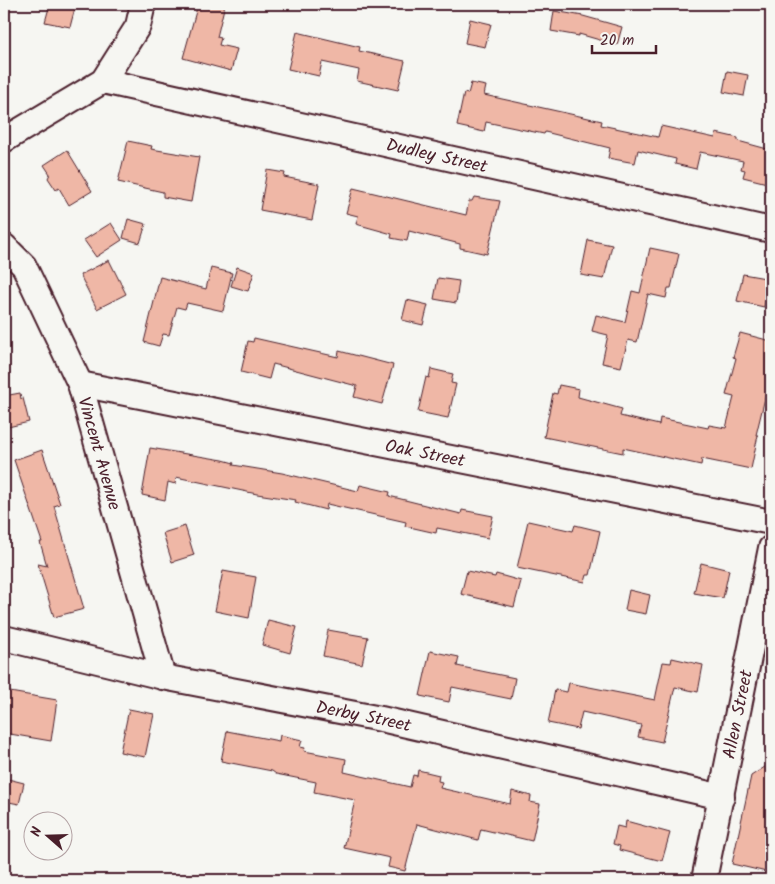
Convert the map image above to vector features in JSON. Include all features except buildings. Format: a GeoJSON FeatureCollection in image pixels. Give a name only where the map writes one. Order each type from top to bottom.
{"type":"FeatureCollection","features":[{"type":"Feature","properties":{"kind":"street"},"geometry":{"type":"LineString","coordinates":[[4,140],[103,81],[138,26],[143,4]]}},
{"type":"Feature","properties":{"kind":"street","name":"Dudley Street"},"geometry":{"type":"LineString","coordinates":[[103,81],[771,230]]}},
{"type":"Feature","properties":{"kind":"street","name":"Vincent Avenue"},"geometry":{"type":"LineString","coordinates":[[4,246],[24,266],[80,384],[163,677]]}},
{"type":"Feature","properties":{"kind":"street","name":"Oak Street"},"geometry":{"type":"LineString","coordinates":[[80,384],[771,522]]}},
{"type":"Feature","properties":{"kind":"street","name":"Allen Street"},"geometry":{"type":"LineString","coordinates":[[704,880],[771,548]]}},
{"type":"Feature","properties":{"kind":"street","name":"Derby Street"},"geometry":{"type":"LineString","coordinates":[[4,638],[163,677],[381,719],[722,797]]}}]}
